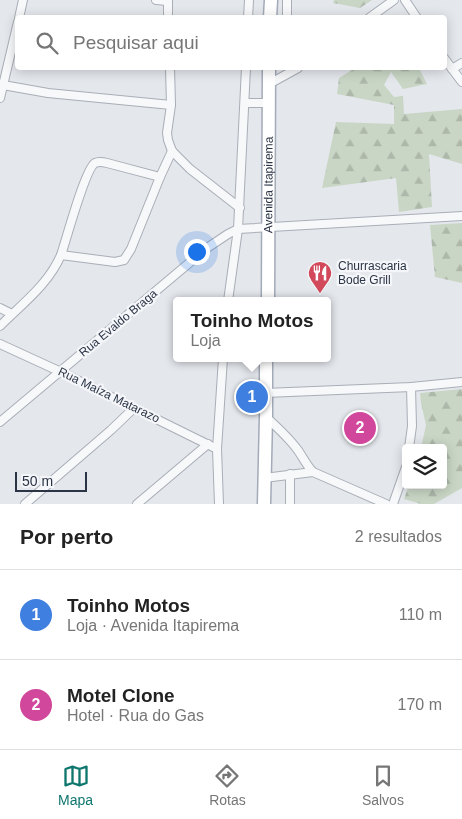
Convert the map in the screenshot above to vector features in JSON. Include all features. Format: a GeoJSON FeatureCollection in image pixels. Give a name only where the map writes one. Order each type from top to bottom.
{"type":"FeatureCollection","features":[{"type":"Feature","properties":{"kind":"main road"},"geometry":{"type":"LineString","coordinates":[[270,15],[271,0]]}},
{"type":"Feature","properties":{"kind":"main road","name":"Avenida Itapirema"},"geometry":{"type":"LineString","coordinates":[[268,297],[269,70]]}},
{"type":"Feature","properties":{"kind":"main road"},"geometry":{"type":"LineString","coordinates":[[264,504],[266,362]]}},
{"type":"Feature","properties":{"kind":"street"},"geometry":{"type":"LineString","coordinates":[[19,15],[23,0]]}},
{"type":"Feature","properties":{"kind":"street"},"geometry":{"type":"LineString","coordinates":[[156,0],[168,0],[168,15]]}},
{"type":"Feature","properties":{"kind":"street"},"geometry":{"type":"LineString","coordinates":[[248,15],[249,0]]}},
{"type":"Feature","properties":{"kind":"street"},"geometry":{"type":"LineString","coordinates":[[287,0],[287,15]]}},
{"type":"Feature","properties":{"kind":"street"},"geometry":{"type":"LineString","coordinates":[[373,15],[394,0]]}},
{"type":"Feature","properties":{"kind":"street"},"geometry":{"type":"LineString","coordinates":[[405,0],[415,15]]}},
{"type":"Feature","properties":{"kind":"street"},"geometry":{"type":"LineString","coordinates":[[0,98],[15,35]]}},
{"type":"Feature","properties":{"kind":"street"},"geometry":{"type":"LineString","coordinates":[[447,62],[462,82]]}},
{"type":"Feature","properties":{"kind":"street"},"geometry":{"type":"LineString","coordinates":[[452,69],[462,64]]}},
{"type":"Feature","properties":{"kind":"street"},"geometry":{"type":"LineString","coordinates":[[170,70],[171,105],[168,140],[172,151],[240,208]]}},
{"type":"Feature","properties":{"kind":"street"},"geometry":{"type":"LineString","coordinates":[[229,297],[240,208],[246,70]]}},
{"type":"Feature","properties":{"kind":"street"},"geometry":{"type":"LineString","coordinates":[[269,84],[286,71]]}},
{"type":"Feature","properties":{"kind":"street"},"geometry":{"type":"LineString","coordinates":[[3,85],[48,93],[171,105]]}},
{"type":"Feature","properties":{"kind":"street"},"geometry":{"type":"LineString","coordinates":[[245,103],[269,103]]}},
{"type":"Feature","properties":{"kind":"street"},"geometry":{"type":"LineString","coordinates":[[61,256],[114,262],[124,260],[131,250],[172,151]]}},
{"type":"Feature","properties":{"kind":"street"},"geometry":{"type":"LineString","coordinates":[[0,326],[42,286],[56,268],[84,184],[95,163],[107,163],[160,177]]}},
{"type":"Feature","properties":{"kind":"street"},"geometry":{"type":"LineString","coordinates":[[238,230],[462,216]]}},
{"type":"Feature","properties":{"kind":"street","name":"Rua Evaldo Braga"},"geometry":{"type":"LineString","coordinates":[[0,422],[208,248],[228,234],[238,230]]}},
{"type":"Feature","properties":{"kind":"street"},"geometry":{"type":"LineString","coordinates":[[0,308],[12,314]]}},
{"type":"Feature","properties":{"kind":"street","name":"Rua Maíza Matarazo"},"geometry":{"type":"LineString","coordinates":[[0,344],[217,449]]}},
{"type":"Feature","properties":{"kind":"street"},"geometry":{"type":"LineString","coordinates":[[219,504],[217,449],[222,362]]}},
{"type":"Feature","properties":{"kind":"street"},"geometry":{"type":"LineString","coordinates":[[265,394],[411,387],[462,382]]}},
{"type":"Feature","properties":{"kind":"street"},"geometry":{"type":"LineString","coordinates":[[410,444],[412,426],[411,387]]}},
{"type":"Feature","properties":{"kind":"street"},"geometry":{"type":"LineString","coordinates":[[25,504],[134,408]]}},
{"type":"Feature","properties":{"kind":"street"},"geometry":{"type":"LineString","coordinates":[[266,417],[284,433],[313,472],[386,504]]}},
{"type":"Feature","properties":{"kind":"street"},"geometry":{"type":"LineString","coordinates":[[137,504],[208,444]]}},
{"type":"Feature","properties":{"kind":"street"},"geometry":{"type":"LineString","coordinates":[[264,478],[313,472]]}},
{"type":"Feature","properties":{"kind":"street"},"geometry":{"type":"LineString","coordinates":[[290,474],[290,504]]}},
{"type":"Feature","properties":{"kind":"street"},"geometry":{"type":"LineString","coordinates":[[393,504],[402,478]]}},
{"type":"Feature","properties":{"kind":"green space"},"geometry":{"type":"Polygon","coordinates":[[[334,0],[372,0],[360,8],[333,3],[334,0]]]}},
{"type":"Feature","properties":{"kind":"green space"},"geometry":{"type":"Polygon","coordinates":[[[352,70],[420,70],[427,84],[403,89],[391,72],[384,85],[394,97],[403,96],[404,114],[462,109],[462,164],[429,154],[432,207],[399,212],[396,178],[322,188],[336,122],[394,124],[394,105],[337,94],[339,78],[352,70]]]}},
{"type":"Feature","properties":{"kind":"green space"},"geometry":{"type":"Polygon","coordinates":[[[462,223],[462,283],[435,277],[430,225],[462,223]]]}},
{"type":"Feature","properties":{"kind":"green space"},"geometry":{"type":"Polygon","coordinates":[[[462,389],[462,488],[434,504],[421,504],[404,499],[408,489],[447,489],[447,444],[422,444],[426,425],[420,393],[462,389]]]}},
{"type":"Feature","properties":{"kind":"place","name":"Churrascaria Bode Grill"},"geometry":{"type":"Point","coordinates":[320,294]}},
{"type":"Feature","properties":{"kind":"place","name":"Toinho Motos"},"geometry":{"type":"Point","coordinates":[252,397]}},
{"type":"Feature","properties":{"kind":"place","name":"Motel Clone"},"geometry":{"type":"Point","coordinates":[360,428]}}]}
